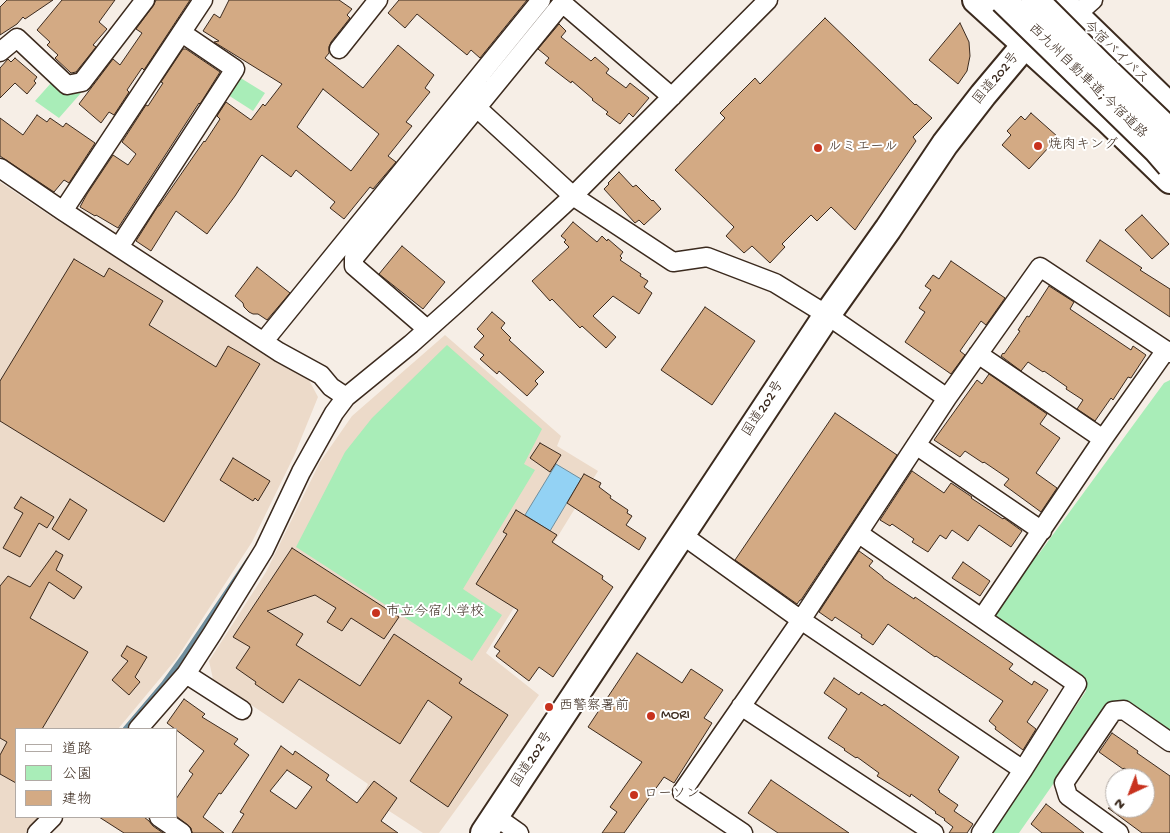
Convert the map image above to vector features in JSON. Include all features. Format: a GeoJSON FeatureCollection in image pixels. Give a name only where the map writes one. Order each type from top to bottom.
{"type":"FeatureCollection","features":[{"type":"Feature","properties":{"kind":"highway"},"geometry":{"type":"LineString","coordinates":[[976,0],[1109,121],[1170,180]]}},
{"type":"Feature","properties":{"kind":"highway","name":"西九州自動車道;今宿道路"},"geometry":{"type":"LineString","coordinates":[[1003,0],[1157,150],[1170,165]]}},
{"type":"Feature","properties":{"kind":"highway","name":"西九州自動車道;今宿道路"},"geometry":{"type":"LineString","coordinates":[[1035,0],[1170,132]]}},
{"type":"Feature","properties":{"kind":"highway","name":"国道202号"},"geometry":{"type":"LineString","coordinates":[[490,825],[827,315],[945,144],[983,94],[1025,45],[1076,5]]}},
{"type":"Feature","properties":{"kind":"highway","name":"今宿バイパス"},"geometry":{"type":"LineString","coordinates":[[1076,5],[1170,107]]}},
{"type":"Feature","properties":{"kind":"street"},"geometry":{"type":"LineString","coordinates":[[0,52],[17,38],[67,85],[82,82],[145,0]]}},
{"type":"Feature","properties":{"kind":"street"},"geometry":{"type":"LineString","coordinates":[[63,211],[203,0]]}},
{"type":"Feature","properties":{"kind":"street"},"geometry":{"type":"LineString","coordinates":[[339,49],[378,0]]}},
{"type":"Feature","properties":{"kind":"street"},"geometry":{"type":"LineString","coordinates":[[264,342],[541,0]]}},
{"type":"Feature","properties":{"kind":"street"},"geometry":{"type":"LineString","coordinates":[[139,728],[186,674],[212,634],[264,550],[301,472],[334,413],[346,397],[427,329],[573,196],[768,0]]}},
{"type":"Feature","properties":{"kind":"street"},"geometry":{"type":"LineString","coordinates":[[427,329],[354,266],[354,258],[559,7],[567,7],[672,97]]}},
{"type":"Feature","properties":{"kind":"street"},"geometry":{"type":"LineString","coordinates":[[119,247],[235,68],[182,33]]}},
{"type":"Feature","properties":{"kind":"street"},"geometry":{"type":"LineString","coordinates":[[476,108],[573,196],[673,262],[707,257],[775,283],[827,315],[947,398]]}},
{"type":"Feature","properties":{"kind":"street"},"geometry":{"type":"LineString","coordinates":[[0,168],[264,342],[321,375],[331,387],[346,397]]}},
{"type":"Feature","properties":{"kind":"street"},"geometry":{"type":"LineString","coordinates":[[743,833],[682,792],[801,620],[947,398],[1040,267],[1168,351],[1103,438],[982,618]]}},
{"type":"Feature","properties":{"kind":"street"},"geometry":{"type":"LineString","coordinates":[[978,354],[1103,438]]}},
{"type":"Feature","properties":{"kind":"street"},"geometry":{"type":"LineString","coordinates":[[916,445],[1042,531]]}},
{"type":"Feature","properties":{"kind":"street"},"geometry":{"type":"LineString","coordinates":[[858,533],[1078,684],[981,833]]}},
{"type":"Feature","properties":{"kind":"street"},"geometry":{"type":"LineString","coordinates":[[682,534],[801,620],[1023,770]]}},
{"type":"Feature","properties":{"kind":"street"},"geometry":{"type":"LineString","coordinates":[[186,674],[242,710]]}},
{"type":"Feature","properties":{"kind":"street"},"geometry":{"type":"LineString","coordinates":[[741,706],[934,833]]}},
{"type":"Feature","properties":{"kind":"street"},"geometry":{"type":"LineString","coordinates":[[1119,833],[1068,796],[1064,784],[1113,711],[1124,710],[1170,742]]}},
{"type":"Feature","properties":{"kind":"street"},"geometry":{"type":"LineString","coordinates":[[38,833],[52,818]]}},
{"type":"Feature","properties":{"kind":"street"},"geometry":{"type":"LineString","coordinates":[[160,818],[182,833]]}},
{"type":"Feature","properties":{"kind":"street"},"geometry":{"type":"LineString","coordinates":[[490,825],[519,833]]}},
{"type":"Feature","properties":{"kind":"shaded area"},"geometry":{"type":"Polygon","coordinates":[[[0,182],[61,223],[75,227],[309,380],[318,397],[294,456],[252,542],[177,658],[119,728],[15,728],[15,818],[38,818],[25,833],[0,833],[0,182]]]}},
{"type":"Feature","properties":{"kind":"shaded area","name":"市立今宿小学校"},"geometry":{"type":"Polygon","coordinates":[[[445,335],[561,436],[557,446],[598,471],[486,653],[539,695],[439,833],[423,833],[363,794],[368,784],[213,679],[209,661],[266,572],[320,462],[352,416],[445,335]]]}},
{"type":"Feature","properties":{"kind":"green space"},"geometry":{"type":"Polygon","coordinates":[[[239,77],[265,93],[253,111],[228,95],[239,77]]]}},
{"type":"Feature","properties":{"kind":"green space"},"geometry":{"type":"Polygon","coordinates":[[[51,83],[56,83],[68,94],[81,93],[59,118],[35,101],[51,83]]]}},
{"type":"Feature","properties":{"kind":"green space"},"geometry":{"type":"Polygon","coordinates":[[[447,345],[542,429],[524,464],[535,470],[463,589],[502,615],[472,661],[296,547],[345,452],[372,418],[447,345]]]}},
{"type":"Feature","properties":{"kind":"green space"},"geometry":{"type":"Polygon","coordinates":[[[1170,380],[1170,735],[1109,704],[1019,833],[991,833],[1086,691],[1084,676],[996,617],[996,611],[1035,553],[1038,555],[1164,383],[1170,380]]]}},
{"type":"Feature","properties":{"kind":"water"},"geometry":{"type":"Polygon","coordinates":[[[556,464],[581,479],[550,531],[525,515],[556,464]]]}},
{"type":"Feature","properties":{"kind":"building"},"geometry":{"type":"Polygon","coordinates":[[[7,0],[53,0],[25,19],[23,17],[17,24],[0,35],[0,7],[7,0]]]}},
{"type":"Feature","properties":{"kind":"building"},"geometry":{"type":"Polygon","coordinates":[[[62,0],[115,0],[99,22],[107,29],[93,45],[96,47],[76,72],[71,73],[55,58],[58,55],[47,45],[50,42],[37,30],[62,0]]]}},
{"type":"Feature","properties":{"kind":"building"},"geometry":{"type":"Polygon","coordinates":[[[156,0],[190,0],[144,70],[142,68],[127,90],[129,92],[114,115],[109,112],[101,123],[79,104],[113,59],[120,65],[142,33],[136,29],[156,0]]]}},
{"type":"Feature","properties":{"kind":"building"},"geometry":{"type":"Polygon","coordinates":[[[229,0],[339,0],[352,9],[347,15],[350,18],[331,42],[329,53],[325,58],[363,88],[398,45],[434,75],[425,88],[430,92],[406,122],[412,126],[388,156],[396,162],[373,189],[370,187],[344,219],[330,208],[335,202],[296,170],[291,177],[262,155],[207,234],[176,211],[151,251],[136,241],[158,206],[220,119],[217,116],[226,102],[251,120],[282,84],[214,42],[219,41],[203,31],[214,14],[220,18],[229,0]],[[323,89],[297,127],[351,171],[379,134],[323,89]]]}},
{"type":"Feature","properties":{"kind":"building"},"geometry":{"type":"Polygon","coordinates":[[[399,0],[527,0],[480,58],[471,50],[467,55],[417,14],[405,28],[388,13],[399,0]]]}},
{"type":"Feature","properties":{"kind":"building"},"geometry":{"type":"Polygon","coordinates":[[[825,18],[915,105],[932,118],[913,137],[916,141],[855,230],[831,207],[817,221],[811,215],[782,244],[785,247],[770,263],[752,246],[744,253],[726,236],[734,227],[675,170],[725,118],[720,113],[755,78],[760,84],[825,18]]]}},
{"type":"Feature","properties":{"kind":"building"},"geometry":{"type":"Polygon","coordinates":[[[960,23],[969,42],[970,56],[967,71],[958,84],[929,60],[960,23]]]}},
{"type":"Feature","properties":{"kind":"building"},"geometry":{"type":"Polygon","coordinates":[[[559,24],[566,31],[561,37],[591,61],[595,57],[609,69],[606,73],[626,88],[630,83],[649,98],[633,117],[629,113],[620,124],[606,114],[608,112],[572,81],[571,83],[545,63],[549,58],[538,49],[559,24]]]}},
{"type":"Feature","properties":{"kind":"building"},"geometry":{"type":"Polygon","coordinates":[[[183,49],[186,49],[220,72],[118,228],[80,207],[113,155],[128,165],[136,154],[122,142],[146,105],[148,106],[183,49]]]}},
{"type":"Feature","properties":{"kind":"building"},"geometry":{"type":"Polygon","coordinates":[[[15,58],[37,77],[34,81],[36,83],[27,94],[15,83],[0,98],[0,68],[8,59],[11,62],[15,58]]]}},
{"type":"Feature","properties":{"kind":"building"},"geometry":{"type":"Polygon","coordinates":[[[1031,113],[1058,137],[1029,169],[1002,145],[1011,135],[1007,131],[1021,116],[1025,120],[1031,113]]]}},
{"type":"Feature","properties":{"kind":"building"},"geometry":{"type":"Polygon","coordinates":[[[37,115],[47,122],[50,118],[63,127],[66,123],[95,143],[69,183],[64,180],[54,192],[0,156],[0,118],[23,135],[37,115]]]}},
{"type":"Feature","properties":{"kind":"building"},"geometry":{"type":"Polygon","coordinates":[[[619,172],[633,187],[636,185],[661,209],[644,225],[639,220],[635,223],[604,189],[619,172]]]}},
{"type":"Feature","properties":{"kind":"building"},"geometry":{"type":"Polygon","coordinates":[[[1142,215],[1169,244],[1152,259],[1125,230],[1142,215]]]}},
{"type":"Feature","properties":{"kind":"building"},"geometry":{"type":"Polygon","coordinates":[[[573,222],[597,242],[602,236],[623,252],[620,260],[648,281],[644,287],[652,293],[639,314],[613,296],[593,316],[616,337],[606,348],[582,326],[580,328],[552,299],[550,301],[532,281],[569,247],[564,242],[566,240],[561,236],[573,222]]]}},
{"type":"Feature","properties":{"kind":"building"},"geometry":{"type":"Polygon","coordinates":[[[1100,240],[1142,268],[1140,270],[1170,289],[1170,317],[1086,261],[1100,240]]]}},
{"type":"Feature","properties":{"kind":"building"},"geometry":{"type":"Polygon","coordinates":[[[402,246],[445,282],[423,309],[379,274],[402,246]]]}},
{"type":"Feature","properties":{"kind":"building"},"geometry":{"type":"Polygon","coordinates":[[[74,259],[104,277],[109,268],[163,301],[149,325],[216,367],[228,346],[260,364],[164,522],[0,421],[0,381],[74,259]]]}},
{"type":"Feature","properties":{"kind":"building"},"geometry":{"type":"Polygon","coordinates":[[[951,261],[1005,298],[986,325],[981,321],[960,351],[965,355],[951,374],[905,342],[925,312],[919,308],[931,290],[925,286],[933,275],[939,279],[951,261]]]}},
{"type":"Feature","properties":{"kind":"building"},"geometry":{"type":"Polygon","coordinates":[[[257,267],[290,293],[267,320],[258,314],[249,312],[235,296],[257,267]]]}},
{"type":"Feature","properties":{"kind":"building"},"geometry":{"type":"Polygon","coordinates":[[[1049,286],[1074,302],[1070,309],[1131,350],[1133,346],[1146,355],[1131,378],[1128,377],[1113,400],[1111,398],[1095,421],[1077,409],[1083,400],[1044,371],[1028,362],[1021,371],[1001,356],[1020,331],[1018,330],[1027,316],[1029,317],[1049,286]]]}},
{"type":"Feature","properties":{"kind":"building"},"geometry":{"type":"Polygon","coordinates":[[[705,307],[755,341],[712,405],[661,370],[705,307]]]}},
{"type":"Feature","properties":{"kind":"building"},"geometry":{"type":"Polygon","coordinates":[[[492,312],[505,323],[501,328],[511,338],[509,340],[544,372],[535,381],[538,384],[527,396],[499,371],[497,374],[480,359],[484,355],[474,347],[484,336],[477,329],[492,312]]]}},
{"type":"Feature","properties":{"kind":"building"},"geometry":{"type":"Polygon","coordinates":[[[989,374],[1047,414],[1040,424],[1060,438],[1036,473],[1057,488],[1041,512],[1004,485],[1009,479],[984,462],[965,451],[960,457],[934,440],[977,380],[982,384],[989,374]]]}},
{"type":"Feature","properties":{"kind":"building"},"geometry":{"type":"Polygon","coordinates":[[[835,413],[897,455],[797,604],[735,560],[835,413]]]}},
{"type":"Feature","properties":{"kind":"building"},"geometry":{"type":"Polygon","coordinates":[[[540,443],[561,455],[550,472],[530,458],[540,443]]]}},
{"type":"Feature","properties":{"kind":"building"},"geometry":{"type":"Polygon","coordinates":[[[233,458],[270,481],[258,501],[255,498],[253,501],[220,480],[233,458]]]}},
{"type":"Feature","properties":{"kind":"building"},"geometry":{"type":"Polygon","coordinates":[[[912,471],[944,493],[951,483],[1022,531],[1011,547],[979,525],[968,541],[952,530],[946,539],[940,535],[928,552],[912,542],[914,539],[892,524],[890,526],[880,520],[912,471]]]}},
{"type":"Feature","properties":{"kind":"building"},"geometry":{"type":"Polygon","coordinates":[[[584,474],[601,483],[599,487],[611,496],[610,498],[628,510],[627,513],[632,516],[626,525],[646,538],[639,550],[567,503],[584,474]]]}},
{"type":"Feature","properties":{"kind":"building"},"geometry":{"type":"Polygon","coordinates":[[[21,497],[54,517],[47,528],[39,523],[20,557],[3,548],[23,513],[14,508],[21,497]]]}},
{"type":"Feature","properties":{"kind":"building"},"geometry":{"type":"Polygon","coordinates":[[[70,499],[87,510],[69,540],[52,529],[70,499]]]}},
{"type":"Feature","properties":{"kind":"building"},"geometry":{"type":"Polygon","coordinates":[[[516,510],[557,535],[552,542],[603,576],[602,579],[613,587],[553,677],[539,667],[529,681],[496,656],[500,651],[494,647],[518,610],[476,584],[507,534],[503,532],[516,510]]]}},
{"type":"Feature","properties":{"kind":"building"},"geometry":{"type":"Polygon","coordinates":[[[292,548],[399,617],[384,639],[351,618],[342,631],[327,622],[336,608],[315,595],[267,611],[303,634],[296,645],[360,686],[394,634],[462,679],[459,683],[508,715],[448,807],[410,781],[452,717],[428,700],[400,744],[299,679],[283,703],[236,668],[250,647],[233,637],[292,548]]]}},
{"type":"Feature","properties":{"kind":"building"},"geometry":{"type":"Polygon","coordinates":[[[56,551],[63,555],[56,570],[82,587],[74,599],[49,582],[30,618],[88,652],[43,728],[15,728],[15,782],[0,774],[0,755],[7,742],[0,738],[0,586],[8,576],[30,587],[56,551]]]}},
{"type":"Feature","properties":{"kind":"building"},"geometry":{"type":"Polygon","coordinates":[[[859,551],[873,561],[869,566],[883,578],[914,599],[915,597],[1013,664],[1009,669],[1032,685],[1034,681],[1048,690],[1027,722],[1036,729],[1023,750],[995,729],[996,727],[989,721],[1003,701],[888,624],[873,645],[861,637],[862,635],[835,617],[832,621],[819,612],[859,551]]]}},
{"type":"Feature","properties":{"kind":"building"},"geometry":{"type":"Polygon","coordinates":[[[963,562],[990,581],[980,596],[952,578],[963,562]]]}},
{"type":"Feature","properties":{"kind":"building"},"geometry":{"type":"Polygon","coordinates":[[[127,646],[147,657],[135,677],[140,682],[129,695],[112,680],[128,661],[121,656],[127,646]]]}},
{"type":"Feature","properties":{"kind":"building"},"geometry":{"type":"Polygon","coordinates":[[[637,653],[682,683],[691,669],[723,690],[704,718],[712,723],[674,783],[664,777],[624,833],[602,833],[617,812],[610,807],[642,762],[588,727],[637,653]]]}},
{"type":"Feature","properties":{"kind":"building"},"geometry":{"type":"Polygon","coordinates":[[[834,678],[859,695],[861,692],[882,706],[884,704],[959,757],[938,790],[958,805],[954,811],[973,824],[967,833],[949,833],[953,827],[945,819],[911,794],[910,797],[877,776],[879,773],[828,738],[847,709],[824,693],[834,678]]]}},
{"type":"Feature","properties":{"kind":"building"},"geometry":{"type":"Polygon","coordinates":[[[184,699],[205,714],[202,717],[238,739],[234,744],[249,755],[203,817],[224,833],[192,833],[191,828],[178,818],[178,796],[193,774],[189,771],[204,751],[178,731],[178,728],[174,728],[167,723],[184,699]]]}},
{"type":"Feature","properties":{"kind":"building"},"geometry":{"type":"Polygon","coordinates":[[[1112,733],[1170,776],[1170,833],[1142,833],[1122,818],[1155,818],[1155,768],[1122,768],[1099,752],[1112,733]]]}},
{"type":"Feature","properties":{"kind":"building"},"geometry":{"type":"Polygon","coordinates":[[[281,746],[293,755],[295,751],[329,775],[326,780],[357,803],[374,781],[397,798],[381,821],[398,833],[232,833],[244,814],[240,812],[281,746]],[[287,770],[270,791],[296,809],[312,787],[287,770]]]}},
{"type":"Feature","properties":{"kind":"building"},"geometry":{"type":"Polygon","coordinates":[[[771,780],[849,833],[778,833],[748,813],[771,780]]]}},
{"type":"Feature","properties":{"kind":"building"},"geometry":{"type":"Polygon","coordinates":[[[1046,804],[1084,833],[1042,833],[1031,824],[1046,804]]]}},
{"type":"Feature","properties":{"kind":"building"},"geometry":{"type":"Polygon","coordinates":[[[101,818],[145,818],[163,833],[124,833],[101,818]]]}},
{"type":"Feature","properties":{"kind":"waterway"},"geometry":{"type":"LineString","coordinates":[[126,728],[164,683],[249,559]]}},
{"type":"Feature","properties":{"kind":"place","name":"焼肉キング"},"geometry":{"type":"Point","coordinates":[1038,146]}},
{"type":"Feature","properties":{"kind":"place","name":"ルミエール"},"geometry":{"type":"Point","coordinates":[818,148]}},
{"type":"Feature","properties":{"kind":"place","name":"市立今宿小学校"},"geometry":{"type":"Point","coordinates":[376,613]}},
{"type":"Feature","properties":{"kind":"place","name":"西警察署前"},"geometry":{"type":"Point","coordinates":[549,707]}},
{"type":"Feature","properties":{"kind":"place","name":"MORI"},"geometry":{"type":"Point","coordinates":[651,716]}},
{"type":"Feature","properties":{"kind":"place","name":"ローソン"},"geometry":{"type":"Point","coordinates":[634,795]}}]}
